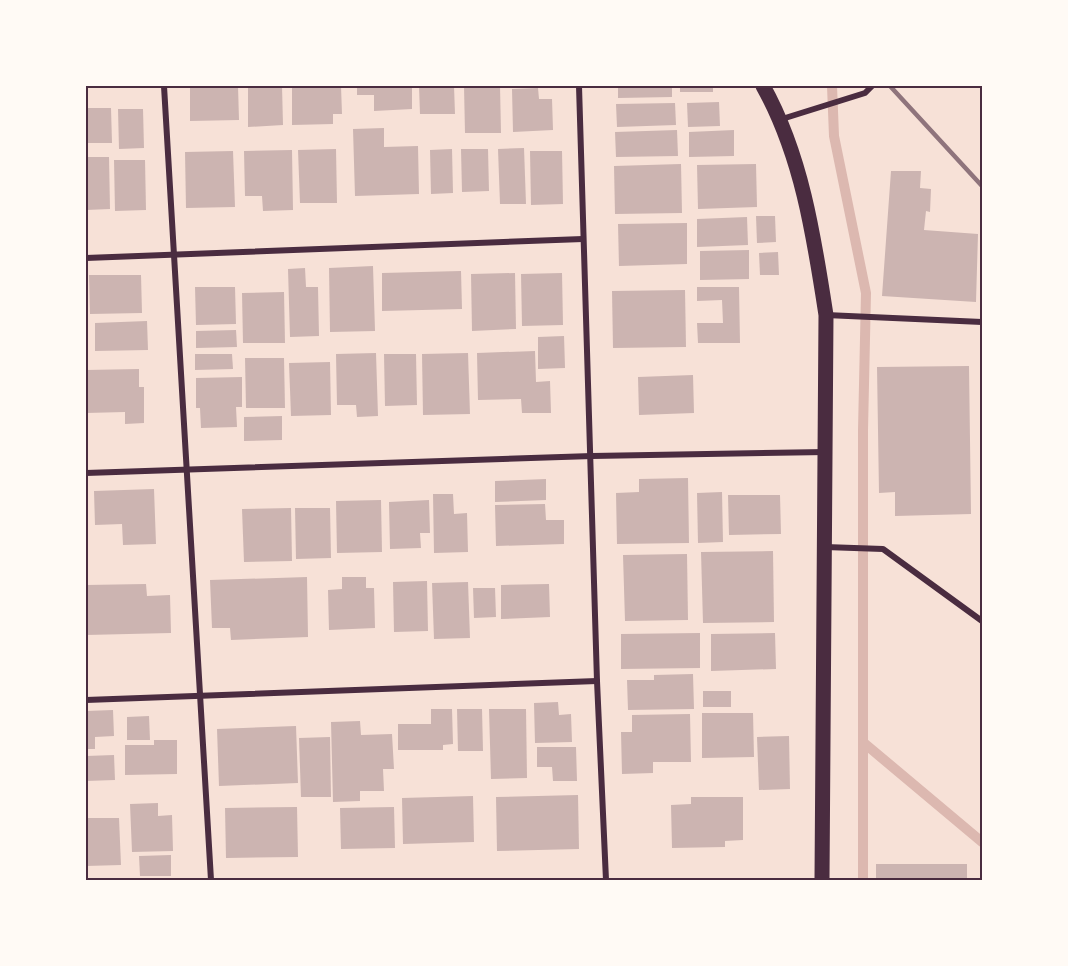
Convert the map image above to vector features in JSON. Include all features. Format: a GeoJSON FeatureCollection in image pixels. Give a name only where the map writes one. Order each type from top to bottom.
{"type":"FeatureCollection","features":[{"type":"Feature","properties":{"kind":"main road"},"geometry":{"type":"LineString","coordinates":[[764,86],[782,119],[812,224],[826,315],[822,880]]}},
{"type":"Feature","properties":{"kind":"street"},"geometry":{"type":"LineString","coordinates":[[165,86],[185,468],[211,880]]}},
{"type":"Feature","properties":{"kind":"street"},"geometry":{"type":"LineString","coordinates":[[579,86],[592,456],[597,681],[606,880]]}},
{"type":"Feature","properties":{"kind":"street"},"geometry":{"type":"LineString","coordinates":[[782,119],[866,93],[872,86]]}},
{"type":"Feature","properties":{"kind":"street"},"geometry":{"type":"LineString","coordinates":[[86,258],[583,239]]}},
{"type":"Feature","properties":{"kind":"street"},"geometry":{"type":"LineString","coordinates":[[826,315],[982,322]]}},
{"type":"Feature","properties":{"kind":"street"},"geometry":{"type":"LineString","coordinates":[[86,473],[592,456],[826,452]]}},
{"type":"Feature","properties":{"kind":"street"},"geometry":{"type":"LineString","coordinates":[[825,547],[883,549],[982,621]]}},
{"type":"Feature","properties":{"kind":"street"},"geometry":{"type":"LineString","coordinates":[[86,700],[597,681]]}},
{"type":"Feature","properties":{"kind":"building"},"geometry":{"type":"Polygon","coordinates":[[[190,86],[238,86],[239,120],[190,121],[190,86]]]}},
{"type":"Feature","properties":{"kind":"building"},"geometry":{"type":"Polygon","coordinates":[[[248,86],[282,86],[283,125],[248,127],[248,86]]]}},
{"type":"Feature","properties":{"kind":"building"},"geometry":{"type":"Polygon","coordinates":[[[292,86],[341,86],[342,114],[333,114],[333,124],[292,125],[292,86]]]}},
{"type":"Feature","properties":{"kind":"building"},"geometry":{"type":"Polygon","coordinates":[[[357,86],[412,86],[412,109],[374,111],[374,95],[357,95],[357,86]]]}},
{"type":"Feature","properties":{"kind":"building"},"geometry":{"type":"Polygon","coordinates":[[[419,86],[454,86],[455,114],[420,114],[419,86]]]}},
{"type":"Feature","properties":{"kind":"building"},"geometry":{"type":"Polygon","coordinates":[[[464,86],[500,86],[501,133],[465,133],[464,86]]]}},
{"type":"Feature","properties":{"kind":"building"},"geometry":{"type":"Polygon","coordinates":[[[618,86],[672,86],[672,97],[618,98],[618,86]]]}},
{"type":"Feature","properties":{"kind":"building"},"geometry":{"type":"Polygon","coordinates":[[[680,86],[713,86],[713,92],[680,92],[680,86]]]}},
{"type":"Feature","properties":{"kind":"building"},"geometry":{"type":"Polygon","coordinates":[[[538,88],[539,99],[552,99],[553,130],[513,132],[512,89],[538,88]]]}},
{"type":"Feature","properties":{"kind":"building"},"geometry":{"type":"Polygon","coordinates":[[[719,102],[720,126],[688,127],[687,103],[719,102]]]}},
{"type":"Feature","properties":{"kind":"building"},"geometry":{"type":"Polygon","coordinates":[[[675,103],[676,125],[617,127],[616,104],[675,103]]]}},
{"type":"Feature","properties":{"kind":"building"},"geometry":{"type":"Polygon","coordinates":[[[86,108],[111,108],[112,143],[86,143],[86,108]]]}},
{"type":"Feature","properties":{"kind":"building"},"geometry":{"type":"Polygon","coordinates":[[[118,109],[143,109],[144,148],[119,149],[118,109]]]}},
{"type":"Feature","properties":{"kind":"building"},"geometry":{"type":"Polygon","coordinates":[[[384,128],[384,147],[418,146],[419,194],[355,196],[353,129],[384,128]]]}},
{"type":"Feature","properties":{"kind":"building"},"geometry":{"type":"Polygon","coordinates":[[[677,130],[678,156],[616,157],[615,132],[677,130]]]}},
{"type":"Feature","properties":{"kind":"building"},"geometry":{"type":"Polygon","coordinates":[[[734,130],[734,156],[689,157],[689,132],[734,130]]]}},
{"type":"Feature","properties":{"kind":"building"},"geometry":{"type":"Polygon","coordinates":[[[524,148],[526,204],[500,204],[498,149],[524,148]]]}},
{"type":"Feature","properties":{"kind":"building"},"geometry":{"type":"Polygon","coordinates":[[[336,149],[337,203],[300,203],[298,150],[336,149]]]}},
{"type":"Feature","properties":{"kind":"building"},"geometry":{"type":"Polygon","coordinates":[[[452,149],[453,193],[431,194],[430,150],[452,149]]]}},
{"type":"Feature","properties":{"kind":"building"},"geometry":{"type":"Polygon","coordinates":[[[461,149],[488,149],[489,191],[462,192],[461,149]]]}},
{"type":"Feature","properties":{"kind":"building"},"geometry":{"type":"Polygon","coordinates":[[[292,150],[293,210],[263,211],[262,196],[245,196],[244,151],[292,150]]]}},
{"type":"Feature","properties":{"kind":"building"},"geometry":{"type":"Polygon","coordinates":[[[233,151],[235,207],[186,208],[185,152],[233,151]]]}},
{"type":"Feature","properties":{"kind":"building"},"geometry":{"type":"Polygon","coordinates":[[[530,151],[562,151],[563,204],[531,205],[530,151]]]}},
{"type":"Feature","properties":{"kind":"building"},"geometry":{"type":"Polygon","coordinates":[[[86,157],[109,157],[110,209],[86,210],[86,157]]]}},
{"type":"Feature","properties":{"kind":"building"},"geometry":{"type":"Polygon","coordinates":[[[114,160],[145,160],[146,210],[115,211],[114,160]]]}},
{"type":"Feature","properties":{"kind":"building"},"geometry":{"type":"Polygon","coordinates":[[[681,164],[682,213],[615,214],[614,166],[681,164]]]}},
{"type":"Feature","properties":{"kind":"building"},"geometry":{"type":"Polygon","coordinates":[[[756,164],[757,207],[698,209],[697,165],[756,164]]]}},
{"type":"Feature","properties":{"kind":"building"},"geometry":{"type":"Polygon","coordinates":[[[891,171],[921,171],[920,188],[931,189],[930,212],[926,211],[924,230],[978,234],[976,302],[882,296],[891,171]]]}},
{"type":"Feature","properties":{"kind":"building"},"geometry":{"type":"Polygon","coordinates":[[[756,216],[775,216],[776,242],[757,243],[756,216]]]}},
{"type":"Feature","properties":{"kind":"building"},"geometry":{"type":"Polygon","coordinates":[[[747,217],[748,245],[697,247],[697,219],[747,217]]]}},
{"type":"Feature","properties":{"kind":"building"},"geometry":{"type":"Polygon","coordinates":[[[687,223],[687,264],[619,266],[618,224],[687,223]]]}},
{"type":"Feature","properties":{"kind":"building"},"geometry":{"type":"Polygon","coordinates":[[[749,250],[749,279],[700,280],[700,251],[749,250]]]}},
{"type":"Feature","properties":{"kind":"building"},"geometry":{"type":"Polygon","coordinates":[[[778,252],[779,275],[760,275],[759,253],[778,252]]]}},
{"type":"Feature","properties":{"kind":"building"},"geometry":{"type":"Polygon","coordinates":[[[373,266],[375,331],[330,332],[329,268],[373,266]]]}},
{"type":"Feature","properties":{"kind":"building"},"geometry":{"type":"Polygon","coordinates":[[[305,268],[306,287],[318,287],[319,336],[290,337],[288,269],[305,268]]]}},
{"type":"Feature","properties":{"kind":"building"},"geometry":{"type":"Polygon","coordinates":[[[461,271],[462,309],[382,311],[382,273],[461,271]]]}},
{"type":"Feature","properties":{"kind":"building"},"geometry":{"type":"Polygon","coordinates":[[[515,273],[516,329],[472,331],[471,274],[515,273]]]}},
{"type":"Feature","properties":{"kind":"building"},"geometry":{"type":"Polygon","coordinates":[[[562,273],[563,325],[522,326],[521,274],[562,273]]]}},
{"type":"Feature","properties":{"kind":"building"},"geometry":{"type":"Polygon","coordinates":[[[89,275],[141,275],[142,313],[90,314],[89,275]]]}},
{"type":"Feature","properties":{"kind":"building"},"geometry":{"type":"Polygon","coordinates":[[[195,287],[235,287],[236,324],[196,325],[195,287]]]}},
{"type":"Feature","properties":{"kind":"building"},"geometry":{"type":"Polygon","coordinates":[[[697,287],[739,287],[740,343],[698,343],[697,323],[723,323],[722,300],[697,301],[697,287]]]}},
{"type":"Feature","properties":{"kind":"building"},"geometry":{"type":"Polygon","coordinates":[[[685,290],[686,347],[613,348],[612,291],[685,290]]]}},
{"type":"Feature","properties":{"kind":"building"},"geometry":{"type":"Polygon","coordinates":[[[284,292],[285,343],[243,343],[242,293],[284,292]]]}},
{"type":"Feature","properties":{"kind":"building"},"geometry":{"type":"Polygon","coordinates":[[[147,321],[148,350],[95,351],[95,323],[147,321]]]}},
{"type":"Feature","properties":{"kind":"building"},"geometry":{"type":"Polygon","coordinates":[[[236,330],[237,347],[196,348],[196,331],[236,330]]]}},
{"type":"Feature","properties":{"kind":"building"},"geometry":{"type":"Polygon","coordinates":[[[564,336],[565,368],[538,369],[538,337],[564,336]]]}},
{"type":"Feature","properties":{"kind":"building"},"geometry":{"type":"Polygon","coordinates":[[[535,351],[536,382],[550,381],[551,413],[522,413],[521,399],[478,400],[477,353],[535,351]]]}},
{"type":"Feature","properties":{"kind":"building"},"geometry":{"type":"Polygon","coordinates":[[[376,353],[378,416],[357,417],[356,405],[337,405],[336,354],[376,353]]]}},
{"type":"Feature","properties":{"kind":"building"},"geometry":{"type":"Polygon","coordinates":[[[468,353],[470,414],[423,415],[422,354],[468,353]]]}},
{"type":"Feature","properties":{"kind":"building"},"geometry":{"type":"Polygon","coordinates":[[[195,354],[232,354],[233,369],[195,370],[195,354]]]}},
{"type":"Feature","properties":{"kind":"building"},"geometry":{"type":"Polygon","coordinates":[[[384,354],[416,354],[417,405],[385,406],[384,354]]]}},
{"type":"Feature","properties":{"kind":"building"},"geometry":{"type":"Polygon","coordinates":[[[245,358],[284,358],[285,408],[246,408],[245,358]]]}},
{"type":"Feature","properties":{"kind":"building"},"geometry":{"type":"Polygon","coordinates":[[[330,362],[331,415],[291,416],[289,363],[330,362]]]}},
{"type":"Feature","properties":{"kind":"building"},"geometry":{"type":"Polygon","coordinates":[[[969,366],[971,514],[895,516],[895,492],[879,493],[877,367],[969,366]]]}},
{"type":"Feature","properties":{"kind":"building"},"geometry":{"type":"Polygon","coordinates":[[[139,369],[139,387],[144,387],[144,423],[125,424],[125,412],[86,413],[86,370],[139,369]]]}},
{"type":"Feature","properties":{"kind":"building"},"geometry":{"type":"Polygon","coordinates":[[[693,375],[694,413],[639,415],[638,377],[693,375]]]}},
{"type":"Feature","properties":{"kind":"building"},"geometry":{"type":"Polygon","coordinates":[[[242,377],[242,407],[236,407],[237,427],[201,428],[200,408],[196,408],[196,378],[242,377]]]}},
{"type":"Feature","properties":{"kind":"building"},"geometry":{"type":"Polygon","coordinates":[[[282,416],[282,440],[244,441],[244,417],[282,416]]]}},
{"type":"Feature","properties":{"kind":"building"},"geometry":{"type":"Polygon","coordinates":[[[688,478],[689,543],[617,544],[616,493],[639,492],[639,479],[688,478]]]}},
{"type":"Feature","properties":{"kind":"building"},"geometry":{"type":"Polygon","coordinates":[[[546,479],[546,500],[495,502],[495,481],[546,479]]]}},
{"type":"Feature","properties":{"kind":"building"},"geometry":{"type":"Polygon","coordinates":[[[154,489],[156,544],[123,545],[122,524],[95,525],[94,491],[154,489]]]}},
{"type":"Feature","properties":{"kind":"building"},"geometry":{"type":"Polygon","coordinates":[[[722,492],[723,542],[698,543],[697,493],[722,492]]]}},
{"type":"Feature","properties":{"kind":"building"},"geometry":{"type":"Polygon","coordinates":[[[433,494],[453,494],[454,514],[467,513],[468,552],[434,553],[433,494]]]}},
{"type":"Feature","properties":{"kind":"building"},"geometry":{"type":"Polygon","coordinates":[[[728,495],[780,495],[781,534],[729,535],[728,495]]]}},
{"type":"Feature","properties":{"kind":"building"},"geometry":{"type":"Polygon","coordinates":[[[381,500],[382,552],[337,553],[336,501],[381,500]]]}},
{"type":"Feature","properties":{"kind":"building"},"geometry":{"type":"Polygon","coordinates":[[[429,500],[430,533],[420,533],[421,548],[390,549],[389,502],[429,500]]]}},
{"type":"Feature","properties":{"kind":"building"},"geometry":{"type":"Polygon","coordinates":[[[545,504],[546,520],[564,520],[564,544],[496,546],[495,505],[545,504]]]}},
{"type":"Feature","properties":{"kind":"building"},"geometry":{"type":"Polygon","coordinates":[[[291,508],[292,561],[244,562],[242,509],[291,508]]]}},
{"type":"Feature","properties":{"kind":"building"},"geometry":{"type":"Polygon","coordinates":[[[295,508],[330,508],[331,558],[296,559],[295,508]]]}},
{"type":"Feature","properties":{"kind":"building"},"geometry":{"type":"Polygon","coordinates":[[[773,551],[774,622],[703,623],[701,552],[773,551]]]}},
{"type":"Feature","properties":{"kind":"building"},"geometry":{"type":"Polygon","coordinates":[[[687,554],[688,620],[625,621],[623,555],[687,554]]]}},
{"type":"Feature","properties":{"kind":"building"},"geometry":{"type":"Polygon","coordinates":[[[307,577],[308,637],[231,640],[230,628],[212,628],[210,580],[307,577]]]}},
{"type":"Feature","properties":{"kind":"building"},"geometry":{"type":"Polygon","coordinates":[[[342,577],[366,577],[366,588],[374,588],[375,628],[329,630],[328,590],[342,589],[342,577]]]}},
{"type":"Feature","properties":{"kind":"building"},"geometry":{"type":"Polygon","coordinates":[[[427,581],[428,631],[394,632],[393,582],[427,581]]]}},
{"type":"Feature","properties":{"kind":"building"},"geometry":{"type":"Polygon","coordinates":[[[468,582],[470,638],[434,639],[432,583],[468,582]]]}},
{"type":"Feature","properties":{"kind":"building"},"geometry":{"type":"Polygon","coordinates":[[[146,584],[147,596],[170,595],[171,633],[86,635],[86,585],[146,584]]]}},
{"type":"Feature","properties":{"kind":"building"},"geometry":{"type":"Polygon","coordinates":[[[549,584],[550,617],[501,619],[501,585],[549,584]]]}},
{"type":"Feature","properties":{"kind":"building"},"geometry":{"type":"Polygon","coordinates":[[[473,588],[495,588],[496,617],[474,618],[473,588]]]}},
{"type":"Feature","properties":{"kind":"building"},"geometry":{"type":"Polygon","coordinates":[[[700,633],[700,668],[621,669],[621,634],[700,633]]]}},
{"type":"Feature","properties":{"kind":"building"},"geometry":{"type":"Polygon","coordinates":[[[775,633],[776,669],[711,671],[711,634],[775,633]]]}},
{"type":"Feature","properties":{"kind":"building"},"geometry":{"type":"Polygon","coordinates":[[[693,674],[694,709],[628,710],[627,680],[654,680],[654,675],[693,674]]]}},
{"type":"Feature","properties":{"kind":"building"},"geometry":{"type":"Polygon","coordinates":[[[703,691],[731,691],[731,707],[703,707],[703,691]]]}},
{"type":"Feature","properties":{"kind":"building"},"geometry":{"type":"Polygon","coordinates":[[[558,702],[559,715],[571,714],[572,742],[535,743],[534,703],[558,702]]]}},
{"type":"Feature","properties":{"kind":"building"},"geometry":{"type":"Polygon","coordinates":[[[431,709],[452,709],[453,744],[443,745],[443,750],[398,750],[398,724],[431,724],[431,709]]]}},
{"type":"Feature","properties":{"kind":"building"},"geometry":{"type":"Polygon","coordinates":[[[457,709],[482,709],[483,751],[458,751],[457,709]]]}},
{"type":"Feature","properties":{"kind":"building"},"geometry":{"type":"Polygon","coordinates":[[[489,709],[526,709],[527,778],[491,779],[489,709]]]}},
{"type":"Feature","properties":{"kind":"building"},"geometry":{"type":"Polygon","coordinates":[[[113,710],[114,736],[95,737],[95,749],[86,749],[86,711],[113,710]]]}},
{"type":"Feature","properties":{"kind":"building"},"geometry":{"type":"Polygon","coordinates":[[[702,713],[753,713],[754,757],[702,758],[702,713]]]}},
{"type":"Feature","properties":{"kind":"building"},"geometry":{"type":"Polygon","coordinates":[[[690,714],[691,762],[653,762],[653,773],[622,774],[621,732],[632,732],[632,715],[690,714]]]}},
{"type":"Feature","properties":{"kind":"building"},"geometry":{"type":"Polygon","coordinates":[[[149,716],[150,740],[127,740],[127,717],[149,716]]]}},
{"type":"Feature","properties":{"kind":"building"},"geometry":{"type":"Polygon","coordinates":[[[360,721],[361,735],[392,734],[394,769],[383,769],[384,791],[360,791],[360,801],[333,802],[331,722],[360,721]]]}},
{"type":"Feature","properties":{"kind":"building"},"geometry":{"type":"Polygon","coordinates":[[[296,726],[298,783],[219,786],[217,729],[296,726]]]}},
{"type":"Feature","properties":{"kind":"building"},"geometry":{"type":"Polygon","coordinates":[[[789,736],[790,789],[759,790],[757,737],[789,736]]]}},
{"type":"Feature","properties":{"kind":"building"},"geometry":{"type":"Polygon","coordinates":[[[330,737],[331,797],[301,797],[299,738],[330,737]]]}},
{"type":"Feature","properties":{"kind":"building"},"geometry":{"type":"Polygon","coordinates":[[[154,740],[177,740],[177,774],[125,775],[125,745],[154,745],[154,740]]]}},
{"type":"Feature","properties":{"kind":"building"},"geometry":{"type":"Polygon","coordinates":[[[537,747],[576,747],[577,781],[553,781],[552,767],[537,767],[537,747]]]}},
{"type":"Feature","properties":{"kind":"building"},"geometry":{"type":"Polygon","coordinates":[[[114,755],[115,780],[86,781],[86,756],[114,755]]]}},
{"type":"Feature","properties":{"kind":"building"},"geometry":{"type":"Polygon","coordinates":[[[578,795],[579,849],[497,851],[496,797],[578,795]]]}},
{"type":"Feature","properties":{"kind":"building"},"geometry":{"type":"Polygon","coordinates":[[[473,796],[474,842],[403,844],[402,798],[473,796]]]}},
{"type":"Feature","properties":{"kind":"building"},"geometry":{"type":"Polygon","coordinates":[[[691,797],[743,797],[743,840],[725,841],[725,847],[672,848],[671,805],[691,804],[691,797]]]}},
{"type":"Feature","properties":{"kind":"building"},"geometry":{"type":"Polygon","coordinates":[[[158,803],[158,816],[172,815],[173,851],[132,852],[130,804],[158,803]]]}},
{"type":"Feature","properties":{"kind":"building"},"geometry":{"type":"Polygon","coordinates":[[[297,807],[298,857],[226,858],[225,808],[297,807]]]}},
{"type":"Feature","properties":{"kind":"building"},"geometry":{"type":"Polygon","coordinates":[[[394,807],[395,848],[341,849],[340,808],[394,807]]]}},
{"type":"Feature","properties":{"kind":"building"},"geometry":{"type":"Polygon","coordinates":[[[86,818],[119,818],[121,865],[86,866],[86,818]]]}},
{"type":"Feature","properties":{"kind":"building"},"geometry":{"type":"Polygon","coordinates":[[[171,855],[171,876],[140,876],[139,856],[171,855]]]}},
{"type":"Feature","properties":{"kind":"building"},"geometry":{"type":"Polygon","coordinates":[[[876,864],[967,864],[967,880],[876,880],[876,864]]]}},
{"type":"Feature","properties":{"kind":"waterway"},"geometry":{"type":"LineString","coordinates":[[832,86],[834,136],[866,293],[863,430],[863,880]]}},
{"type":"Feature","properties":{"kind":"waterway"},"geometry":{"type":"LineString","coordinates":[[864,743],[982,842]]}},
{"type":"Feature","properties":{"kind":"railway"},"geometry":{"type":"LineString","coordinates":[[890,86],[982,186]]}}]}
